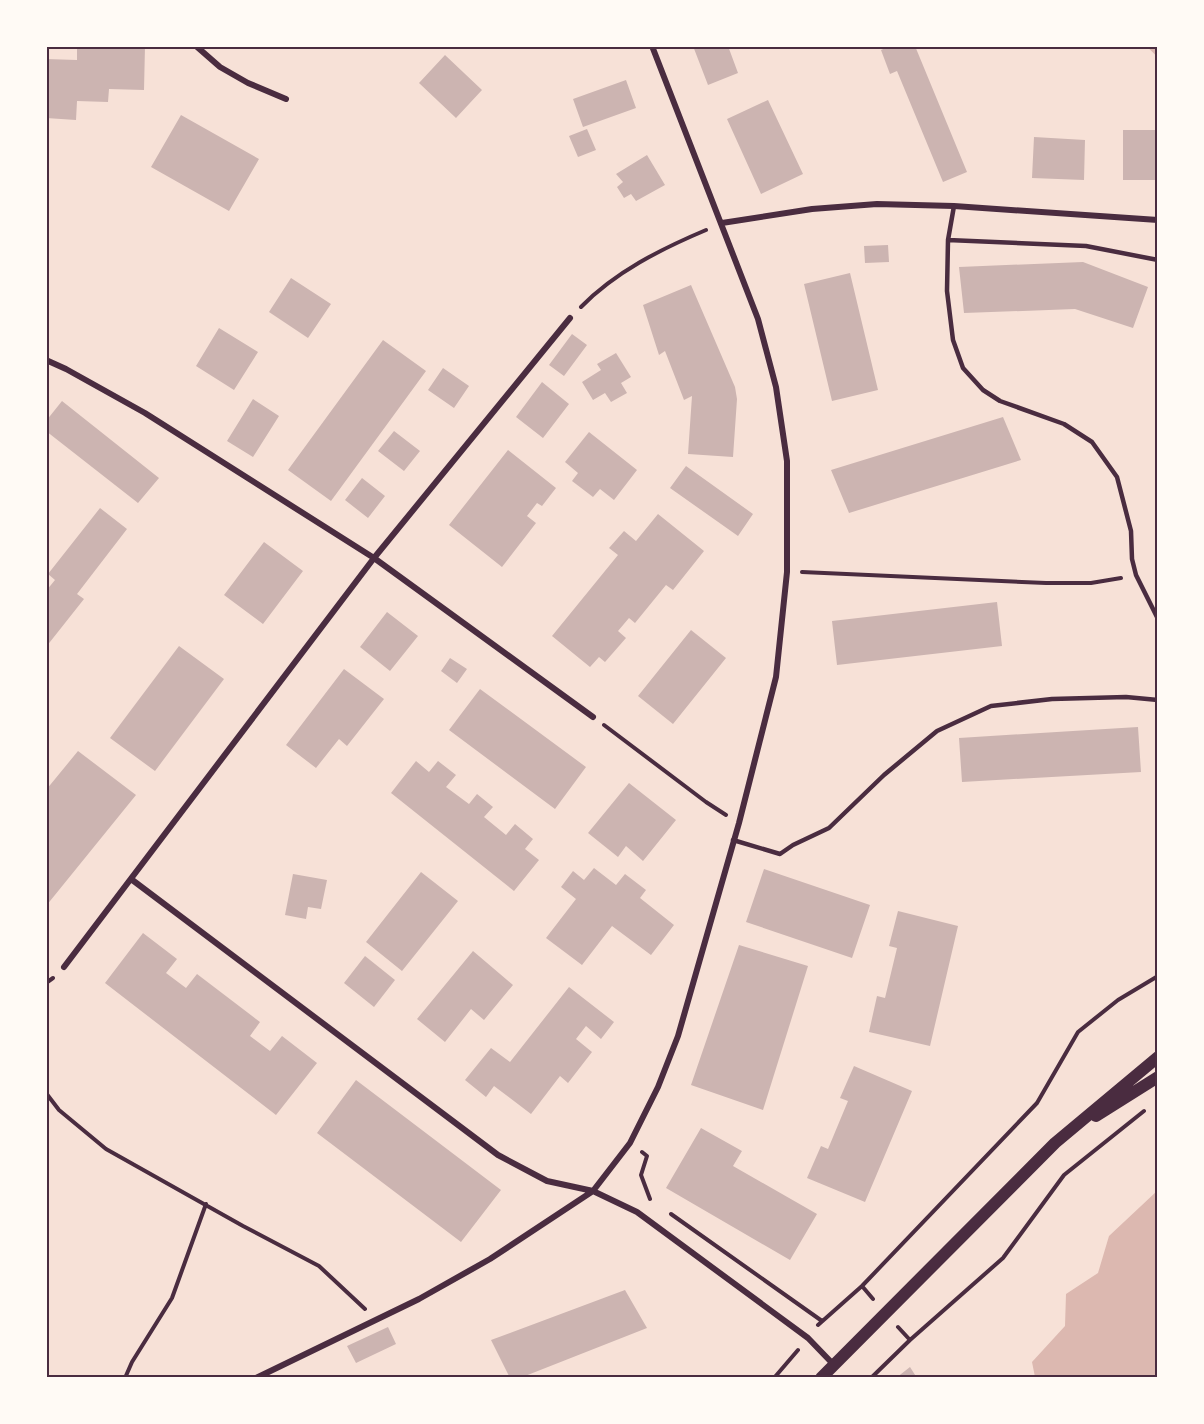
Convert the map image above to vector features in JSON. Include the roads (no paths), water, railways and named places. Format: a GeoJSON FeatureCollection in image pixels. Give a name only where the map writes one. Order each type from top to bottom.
{"type":"FeatureCollection","features":[{"type":"Feature","properties":{"kind":"main road"},"geometry":{"type":"LineString","coordinates":[[821,1377],[1055,1143],[1158,1057]]}},
{"type":"Feature","properties":{"kind":"main road"},"geometry":{"type":"LineString","coordinates":[[1055,1143],[1158,1077]]}},
{"type":"Feature","properties":{"kind":"street"},"geometry":{"type":"LineString","coordinates":[[196,46],[220,68],[286,99]]}},
{"type":"Feature","properties":{"kind":"street"},"geometry":{"type":"LineString","coordinates":[[256,1377],[419,1299],[490,1259],[593,1191],[630,1143],[658,1088],[678,1036],[739,823],[776,677],[787,572],[787,461],[776,387],[758,319],[652,46]]}},
{"type":"Feature","properties":{"kind":"street"},"geometry":{"type":"LineString","coordinates":[[722,223],[812,209],[877,204],[954,206],[1158,220]]}},
{"type":"Feature","properties":{"kind":"street"},"geometry":{"type":"LineString","coordinates":[[64,967],[374,558],[570,318]]}},
{"type":"Feature","properties":{"kind":"street"},"geometry":{"type":"LineString","coordinates":[[46,360],[145,413],[374,558],[594,717]]}},
{"type":"Feature","properties":{"kind":"street"},"geometry":{"type":"LineString","coordinates":[[131,879],[498,1155],[547,1181],[593,1191],[637,1212],[808,1338],[834,1365]]}},
{"type":"Feature","properties":{"kind":"lane"},"geometry":{"type":"LineString","coordinates":[[954,206],[948,240],[947,291],[953,340],[963,368],[983,390],[1000,400],[1064,424],[1092,442],[1117,477],[1131,531],[1132,559],[1136,575],[1158,619]]}},
{"type":"Feature","properties":{"kind":"lane"},"geometry":{"type":"LineString","coordinates":[[948,240],[1086,246],[1158,260]]}},
{"type":"Feature","properties":{"kind":"lane"},"geometry":{"type":"LineString","coordinates":[[733,840],[780,854],[793,845],[829,828],[884,775],[937,730],[991,706],[1052,699],[1126,697],[1158,700]]}},
{"type":"Feature","properties":{"kind":"waterway"},"geometry":{"type":"LineString","coordinates":[[1152,46],[1158,52]]}}]}
